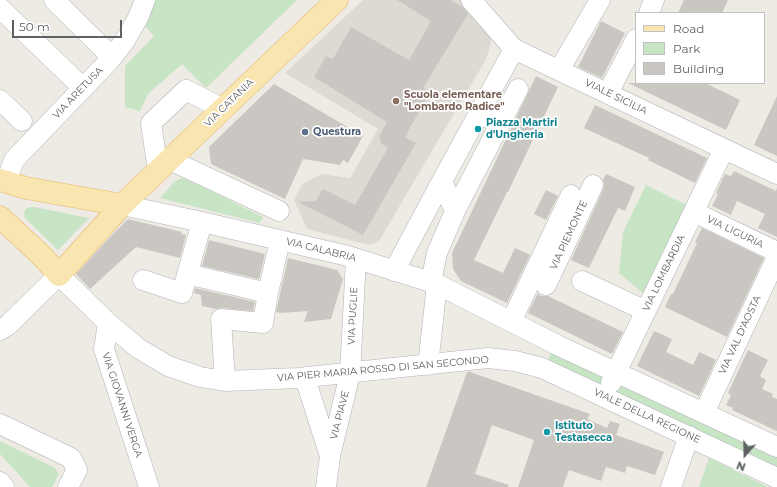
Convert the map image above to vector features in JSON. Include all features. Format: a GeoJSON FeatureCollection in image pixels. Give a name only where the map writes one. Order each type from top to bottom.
{"type":"FeatureCollection","features":[{"type":"Feature","properties":{"kind":"main road","name":"VIA CATANIA"},"geometry":{"type":"LineString","coordinates":[[59,275],[122,205],[337,0]]}},
{"type":"Feature","properties":{"kind":"main road"},"geometry":{"type":"LineString","coordinates":[[2,218],[12,199],[11,183],[122,205]]}},
{"type":"Feature","properties":{"kind":"main road","name":"VIA PIER MARIA ROSSO DI SAN SECONDO"},"geometry":{"type":"LineString","coordinates":[[2,218],[42,256],[59,275]]}},
{"type":"Feature","properties":{"kind":"street"},"geometry":{"type":"LineString","coordinates":[[54,0],[112,57]]}},
{"type":"Feature","properties":{"kind":"street","name":"VIA ARETUSA"},"geometry":{"type":"LineString","coordinates":[[11,183],[14,160],[112,57],[124,42],[138,18],[145,0]]}},
{"type":"Feature","properties":{"kind":"street","name":"VIALE SICILIA"},"geometry":{"type":"LineString","coordinates":[[471,0],[514,49],[777,174]]}},
{"type":"Feature","properties":{"kind":"street"},"geometry":{"type":"LineString","coordinates":[[558,70],[600,0]]}},
{"type":"Feature","properties":{"kind":"street"},"geometry":{"type":"LineString","coordinates":[[649,12],[654,0]]}},
{"type":"Feature","properties":{"kind":"street"},"geometry":{"type":"LineString","coordinates":[[0,8],[84,88]]}},
{"type":"Feature","properties":{"kind":"street"},"geometry":{"type":"LineString","coordinates":[[608,93],[635,41]]}},
{"type":"Feature","properties":{"kind":"street"},"geometry":{"type":"LineString","coordinates":[[394,270],[514,49]]}},
{"type":"Feature","properties":{"kind":"street"},"geometry":{"type":"LineString","coordinates":[[223,109],[186,90],[176,99],[151,123],[164,165],[279,211]]}},
{"type":"Feature","properties":{"kind":"street"},"geometry":{"type":"LineString","coordinates":[[428,365],[437,253],[455,211],[518,90]]}},
{"type":"Feature","properties":{"kind":"street"},"geometry":{"type":"LineString","coordinates":[[0,100],[22,121]]}},
{"type":"Feature","properties":{"kind":"street"},"geometry":{"type":"LineString","coordinates":[[479,114],[500,124]]}},
{"type":"Feature","properties":{"kind":"street","name":"VIA LOMBARDIA"},"geometry":{"type":"LineString","coordinates":[[605,397],[724,149]]}},
{"type":"Feature","properties":{"kind":"street"},"geometry":{"type":"LineString","coordinates":[[442,180],[455,211]]}},
{"type":"Feature","properties":{"kind":"street","name":"VIA PIEMONTE"},"geometry":{"type":"LineString","coordinates":[[546,285],[593,185]]}},
{"type":"Feature","properties":{"kind":"street"},"geometry":{"type":"LineString","coordinates":[[522,328],[571,195]]}},
{"type":"Feature","properties":{"kind":"street","name":"VIA CALABRIA"},"geometry":{"type":"LineString","coordinates":[[122,205],[280,240],[394,270],[434,283],[522,328]]}},
{"type":"Feature","properties":{"kind":"street","name":"VIA LIGURIA"},"geometry":{"type":"LineString","coordinates":[[694,212],[777,252]]}},
{"type":"Feature","properties":{"kind":"street"},"geometry":{"type":"LineString","coordinates":[[143,280],[182,293],[202,222]]}},
{"type":"Feature","properties":{"kind":"street"},"geometry":{"type":"LineString","coordinates":[[225,381],[221,319],[263,323],[280,240]]}},
{"type":"Feature","properties":{"kind":"street","name":"VIA VAL D'AOSTA"},"geometry":{"type":"LineString","coordinates":[[704,413],[777,257]]}},
{"type":"Feature","properties":{"kind":"street","name":"VIA PUGLIE"},"geometry":{"type":"LineString","coordinates":[[350,374],[356,259]]}},
{"type":"Feature","properties":{"kind":"street"},"geometry":{"type":"LineString","coordinates":[[187,274],[268,293]]}},
{"type":"Feature","properties":{"kind":"street"},"geometry":{"type":"LineString","coordinates":[[0,330],[8,325],[59,275]]}},
{"type":"Feature","properties":{"kind":"street","name":"VIA PIER MARIA ROSSO DI SAN SECONDO"},"geometry":{"type":"LineString","coordinates":[[59,275],[108,323],[138,348],[168,366],[200,377],[225,381],[306,378],[488,358],[515,360]]}},
{"type":"Feature","properties":{"kind":"street"},"geometry":{"type":"LineString","coordinates":[[582,281],[646,311]]}},
{"type":"Feature","properties":{"kind":"street","name":"VIA GIOVANNI VERGA"},"geometry":{"type":"LineString","coordinates":[[108,323],[104,349],[149,487]]}},
{"type":"Feature","properties":{"kind":"street"},"geometry":{"type":"LineString","coordinates":[[522,328],[777,447]]}},
{"type":"Feature","properties":{"kind":"street"},"geometry":{"type":"LineString","coordinates":[[515,360],[525,356],[532,349],[533,340],[522,328]]}},
{"type":"Feature","properties":{"kind":"street"},"geometry":{"type":"LineString","coordinates":[[550,372],[548,365],[549,357],[557,345]]}},
{"type":"Feature","properties":{"kind":"street","name":"VIALE DELLA REGIONE"},"geometry":{"type":"LineString","coordinates":[[515,360],[542,368],[777,478]]}},
{"type":"Feature","properties":{"kind":"street","name":"VIA PIAVE"},"geometry":{"type":"LineString","coordinates":[[326,487],[330,456],[350,374]]}},
{"type":"Feature","properties":{"kind":"street","name":"VIA PIAVE"},"geometry":{"type":"LineString","coordinates":[[306,378],[330,456]]}},
{"type":"Feature","properties":{"kind":"street"},"geometry":{"type":"LineString","coordinates":[[0,424],[71,458],[77,470],[68,487]]}},
{"type":"Feature","properties":{"kind":"street"},"geometry":{"type":"LineString","coordinates":[[671,487],[689,436]]}},
{"type":"Feature","properties":{"kind":"street"},"geometry":{"type":"LineString","coordinates":[[0,482],[4,487]]}},
{"type":"Feature","properties":{"kind":"shaded area","name":"Scuola elementare \"Lombardo Radice\""},"geometry":{"type":"Polygon","coordinates":[[[363,0],[463,0],[489,31],[491,41],[485,61],[379,241],[373,244],[365,244],[307,229],[294,200],[303,183],[322,174],[350,178],[378,129],[285,73],[363,0]]]}},
{"type":"Feature","properties":{"kind":"green space"},"geometry":{"type":"Polygon","coordinates":[[[154,0],[297,0],[206,88],[182,64],[148,94],[140,111],[125,107],[125,66],[154,36],[143,24],[154,0]]]}},
{"type":"Feature","properties":{"kind":"green space"},"geometry":{"type":"Polygon","coordinates":[[[182,178],[263,217],[260,223],[160,198],[175,181],[182,178]]]}},
{"type":"Feature","properties":{"kind":"green space"},"geometry":{"type":"Polygon","coordinates":[[[646,185],[687,205],[645,295],[619,273],[623,232],[646,185]]]}},
{"type":"Feature","properties":{"kind":"green space"},"geometry":{"type":"Polygon","coordinates":[[[34,207],[89,218],[58,250],[25,218],[24,212],[27,208],[34,207]]]}},
{"type":"Feature","properties":{"kind":"green space"},"geometry":{"type":"Polygon","coordinates":[[[552,351],[777,449],[777,478],[550,372],[549,357],[552,351]]]}},
{"type":"Feature","properties":{"kind":"green space"},"geometry":{"type":"Polygon","coordinates":[[[0,441],[55,468],[59,474],[52,487],[30,487],[0,454],[0,441]]]}},
{"type":"Feature","properties":{"kind":"green space"},"geometry":{"type":"Polygon","coordinates":[[[709,458],[768,487],[699,487],[709,458]]]}},
{"type":"Feature","properties":{"kind":"building"},"geometry":{"type":"Polygon","coordinates":[[[397,0],[450,0],[462,7],[468,14],[423,88],[430,92],[405,137],[416,143],[363,235],[298,202],[316,201],[323,189],[355,205],[388,148],[382,144],[379,137],[387,122],[314,77],[326,56],[333,59],[351,27],[409,60],[431,21],[397,0]]]}},
{"type":"Feature","properties":{"kind":"building"},"geometry":{"type":"Polygon","coordinates":[[[684,0],[728,0],[722,12],[678,12],[684,0]]]}},
{"type":"Feature","properties":{"kind":"building"},"geometry":{"type":"Polygon","coordinates":[[[601,21],[625,33],[602,78],[578,67],[601,21]]]}},
{"type":"Feature","properties":{"kind":"building"},"geometry":{"type":"Polygon","coordinates":[[[536,76],[558,87],[474,260],[503,273],[515,248],[530,255],[507,303],[461,281],[453,269],[452,253],[536,76]]]}},
{"type":"Feature","properties":{"kind":"building"},"geometry":{"type":"Polygon","coordinates":[[[628,83],[707,84],[740,100],[726,130],[628,83]]]}},
{"type":"Feature","properties":{"kind":"building"},"geometry":{"type":"Polygon","coordinates":[[[274,84],[363,136],[348,163],[343,160],[340,165],[303,159],[285,199],[211,164],[209,147],[274,84]]]}},
{"type":"Feature","properties":{"kind":"building"},"geometry":{"type":"Polygon","coordinates":[[[777,96],[777,156],[754,145],[777,96]]]}},
{"type":"Feature","properties":{"kind":"building"},"geometry":{"type":"Polygon","coordinates":[[[595,105],[707,158],[695,183],[648,160],[649,158],[584,128],[595,105]]]}},
{"type":"Feature","properties":{"kind":"building"},"geometry":{"type":"Polygon","coordinates":[[[734,171],[776,191],[777,188],[777,237],[758,228],[765,214],[737,201],[731,215],[712,206],[725,174],[731,176],[734,171]]]}},
{"type":"Feature","properties":{"kind":"building"},"geometry":{"type":"Polygon","coordinates":[[[606,174],[635,187],[625,211],[618,208],[589,268],[571,260],[603,190],[603,180],[606,174]]]}},
{"type":"Feature","properties":{"kind":"building"},"geometry":{"type":"Polygon","coordinates":[[[546,190],[558,196],[546,220],[534,214],[546,190]]]}},
{"type":"Feature","properties":{"kind":"building"},"geometry":{"type":"Polygon","coordinates":[[[128,219],[182,232],[181,234],[186,235],[180,258],[136,247],[90,289],[76,274],[128,219]]]}},
{"type":"Feature","properties":{"kind":"building"},"geometry":{"type":"Polygon","coordinates":[[[702,228],[764,258],[727,337],[665,307],[671,294],[673,294],[697,243],[695,242],[702,228]]]}},
{"type":"Feature","properties":{"kind":"building"},"geometry":{"type":"Polygon","coordinates":[[[209,240],[265,254],[259,279],[202,266],[209,240]]]}},
{"type":"Feature","properties":{"kind":"building"},"geometry":{"type":"Polygon","coordinates":[[[288,258],[337,270],[343,279],[331,319],[304,322],[308,311],[276,312],[288,258]]]}},
{"type":"Feature","properties":{"kind":"building"},"geometry":{"type":"Polygon","coordinates":[[[195,288],[255,302],[253,311],[222,308],[216,309],[202,306],[201,295],[194,293],[195,288]]]}},
{"type":"Feature","properties":{"kind":"building"},"geometry":{"type":"Polygon","coordinates":[[[538,293],[541,296],[548,296],[623,332],[612,354],[528,313],[538,293]]]}},
{"type":"Feature","properties":{"kind":"building"},"geometry":{"type":"Polygon","coordinates":[[[654,331],[672,339],[666,352],[693,365],[699,352],[716,360],[699,396],[637,366],[654,331]]]}},
{"type":"Feature","properties":{"kind":"building"},"geometry":{"type":"Polygon","coordinates":[[[748,350],[768,360],[760,376],[766,380],[762,389],[773,394],[772,397],[777,399],[777,431],[732,410],[733,408],[726,405],[731,395],[728,393],[748,350]]]}},
{"type":"Feature","properties":{"kind":"building","name":"Istituto Testasecca"},"geometry":{"type":"Polygon","coordinates":[[[467,372],[590,414],[587,419],[607,428],[610,421],[620,424],[616,435],[664,452],[655,475],[627,466],[625,473],[606,467],[601,481],[569,470],[563,487],[518,487],[534,440],[492,425],[475,474],[509,485],[508,487],[426,487],[467,372]]]}},
{"type":"Feature","properties":{"kind":"place","name":"Scuola elementare \"Lombardo Radice\""},"geometry":{"type":"Point","coordinates":[396,101]}},
{"type":"Feature","properties":{"kind":"place","name":"Piazza Martiri d'Ungheria"},"geometry":{"type":"Point","coordinates":[478,129]}},
{"type":"Feature","properties":{"kind":"place","name":"Questura"},"geometry":{"type":"Point","coordinates":[305,132]}},
{"type":"Feature","properties":{"kind":"place","name":"Istituto Testasecca"},"geometry":{"type":"Point","coordinates":[547,432]}}]}
